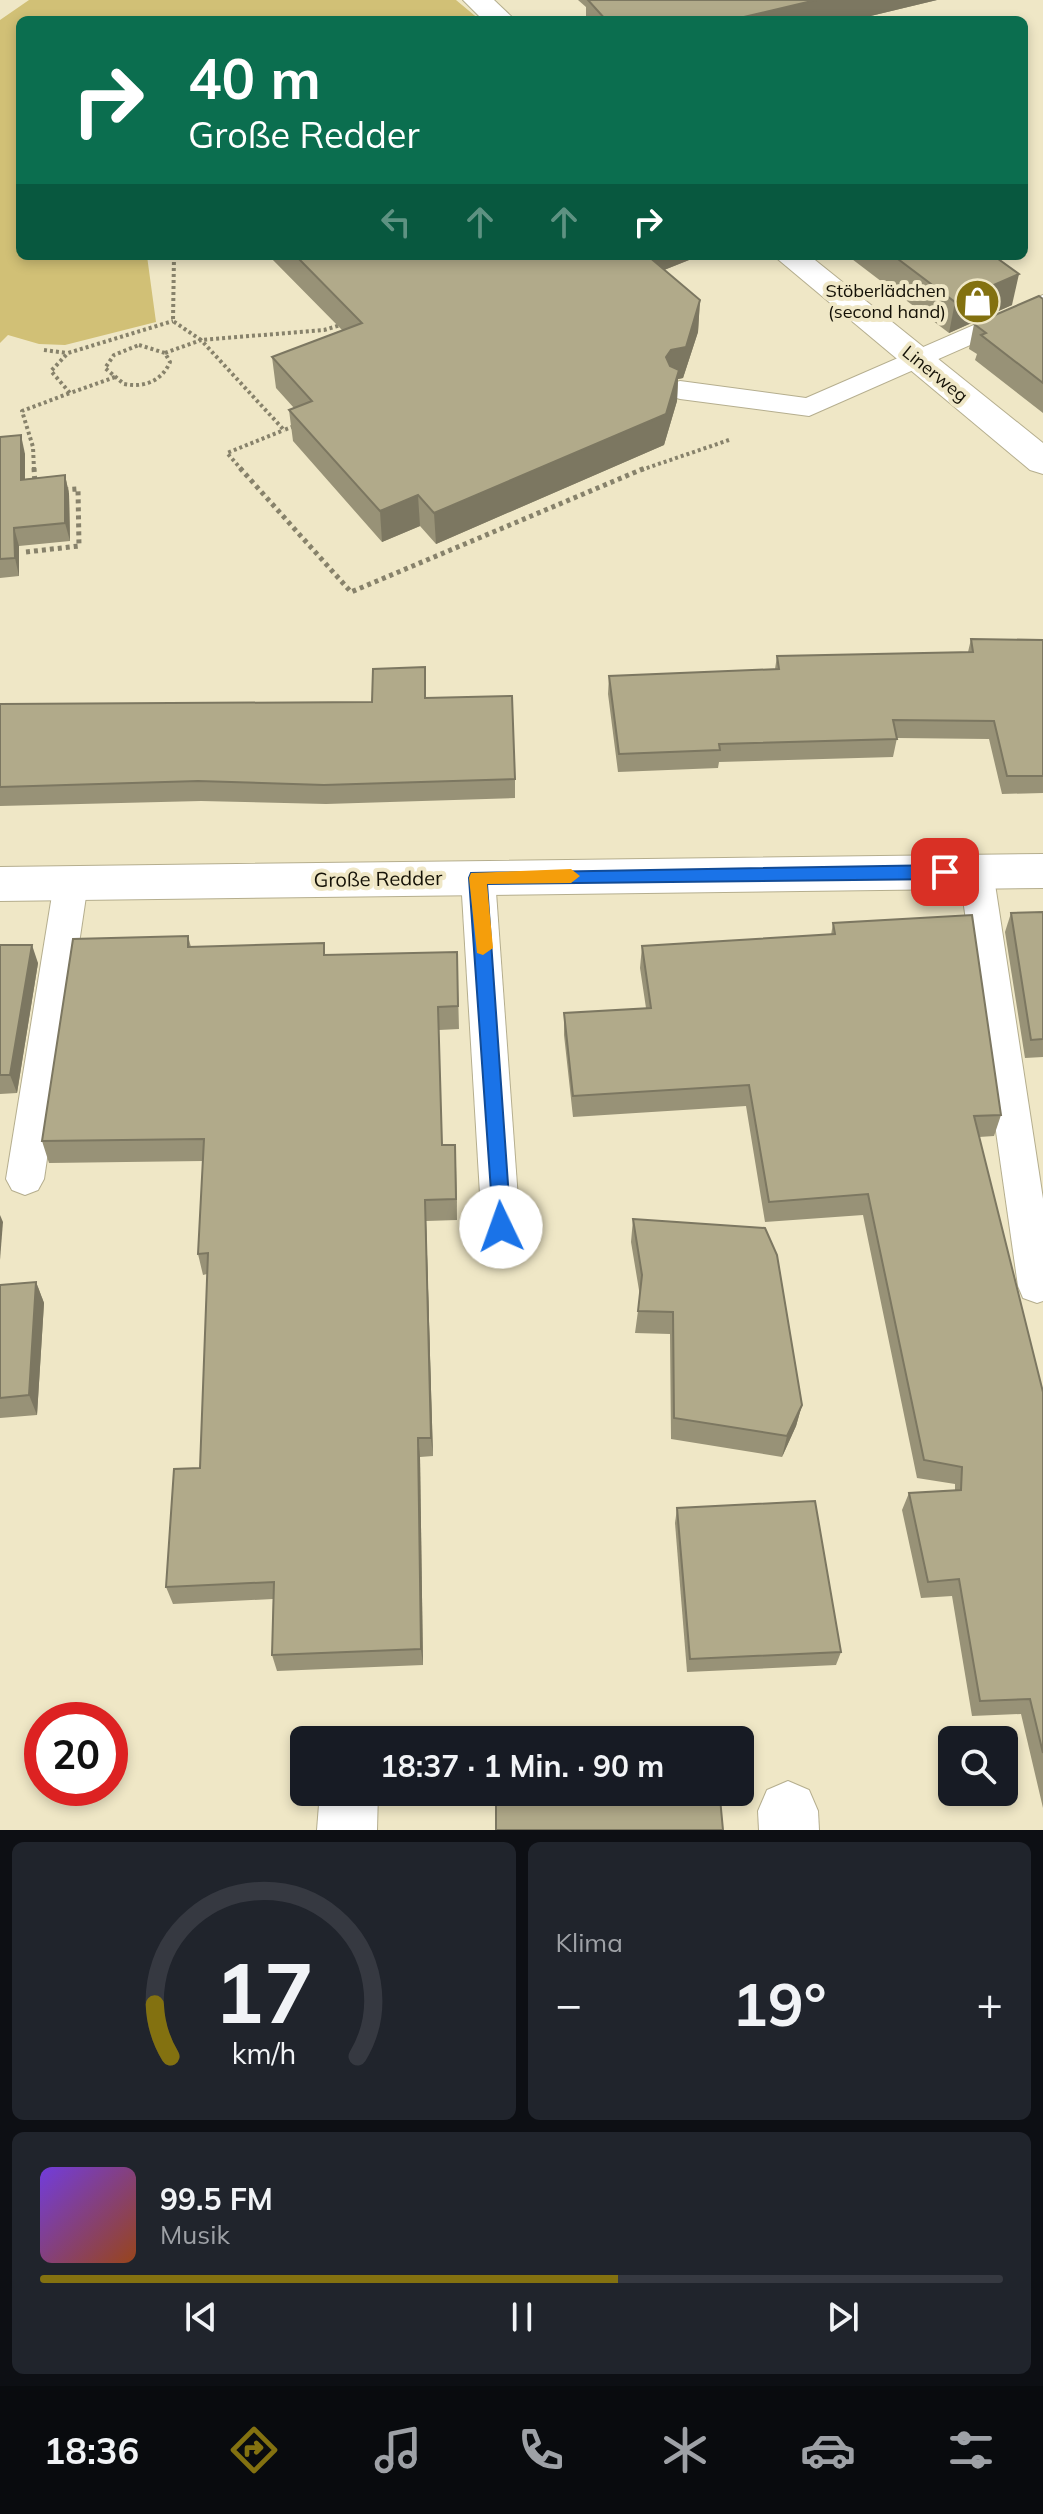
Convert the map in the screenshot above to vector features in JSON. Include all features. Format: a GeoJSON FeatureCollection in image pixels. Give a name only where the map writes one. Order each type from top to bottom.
{"type":"FeatureCollection","features":[{"type":"Feature","properties":{"kind":"street"},"geometry":{"type":"LineString","coordinates":[[477,0],[496,16]]}},
{"type":"Feature","properties":{"kind":"street","name":"Linerweg"},"geometry":{"type":"LineString","coordinates":[[795,260],[1043,462]]}},
{"type":"Feature","properties":{"kind":"street","name":"Große Redder"},"geometry":{"type":"LineString","coordinates":[[0,884],[1043,871]]}},
{"type":"Feature","properties":{"kind":"street"},"geometry":{"type":"LineString","coordinates":[[347,1830],[348,1806]]}},
{"type":"Feature","properties":{"kind":"lane"},"geometry":{"type":"LineString","coordinates":[[680,390],[809,407],[1043,303]]}},
{"type":"Feature","properties":{"kind":"lane"},"geometry":{"type":"LineString","coordinates":[[976,871],[1037,1286]]}},
{"type":"Feature","properties":{"kind":"lane"},"geometry":{"type":"LineString","coordinates":[[478,878],[501,1227]]}},
{"type":"Feature","properties":{"kind":"lane"},"geometry":{"type":"LineString","coordinates":[[25,1179],[71,883]]}},
{"type":"Feature","properties":{"kind":"path"},"geometry":{"type":"LineString","coordinates":[[173,321],[174,260]]}},
{"type":"Feature","properties":{"kind":"path"},"geometry":{"type":"LineString","coordinates":[[173,321],[201,340],[284,430]]}},
{"type":"Feature","properties":{"kind":"path"},"geometry":{"type":"LineString","coordinates":[[44,350],[68,353],[173,321]]}},
{"type":"Feature","properties":{"kind":"path"},"geometry":{"type":"LineString","coordinates":[[165,353],[170,362],[159,379],[141,385],[125,385],[105,368],[109,359],[121,350],[139,345],[165,353],[201,340],[324,330],[350,322]]}},
{"type":"Feature","properties":{"kind":"path"},"geometry":{"type":"LineString","coordinates":[[68,353],[51,371],[70,393]]}},
{"type":"Feature","properties":{"kind":"path"},"geometry":{"type":"LineString","coordinates":[[36,492],[33,447],[22,411],[115,377]]}},
{"type":"Feature","properties":{"kind":"path"},"geometry":{"type":"LineString","coordinates":[[306,422],[227,453],[351,592],[659,462],[714,447],[809,407]]}},
{"type":"Feature","properties":{"kind":"path"},"geometry":{"type":"LineString","coordinates":[[26,552],[79,546],[78,489],[50,491]]}},
{"type":"Feature","properties":{"kind":"shaded area"},"geometry":{"type":"Polygon","coordinates":[[[29,0],[456,0],[475,16],[16,16],[16,260],[148,260],[156,322],[65,345],[39,344],[8,335],[0,343],[0,20],[29,0]]]}},
{"type":"Feature","properties":{"kind":"building"},"geometry":{"type":"Polygon","coordinates":[[[588,0],[816,0],[748,16],[602,16],[588,0]]]}},
{"type":"Feature","properties":{"kind":"building"},"geometry":{"type":"Polygon","coordinates":[[[300,260],[653,260],[700,300],[686,347],[671,350],[666,357],[670,366],[679,370],[666,414],[434,513],[418,495],[380,511],[289,410],[312,401],[272,357],[362,323],[300,260]]]}},
{"type":"Feature","properties":{"kind":"building"},"geometry":{"type":"Polygon","coordinates":[[[899,260],[1000,260],[1019,274],[955,302],[899,260]]]}},
{"type":"Feature","properties":{"kind":"building"},"geometry":{"type":"Polygon","coordinates":[[[1039,296],[1043,299],[1043,383],[981,335],[986,333],[974,324],[1039,296]]]}},
{"type":"Feature","properties":{"kind":"building"},"geometry":{"type":"Polygon","coordinates":[[[21,435],[21,480],[65,475],[65,523],[14,528],[15,558],[0,559],[0,437],[21,435]]]}},
{"type":"Feature","properties":{"kind":"building"},"geometry":{"type":"Polygon","coordinates":[[[971,639],[1043,640],[1043,776],[1007,776],[994,721],[893,720],[897,739],[719,744],[720,750],[619,754],[609,676],[779,669],[777,656],[973,652],[971,639]]]}},
{"type":"Feature","properties":{"kind":"building"},"geometry":{"type":"Polygon","coordinates":[[[425,667],[425,698],[512,696],[515,779],[324,785],[198,781],[0,787],[0,704],[372,702],[373,669],[425,667]]]}},
{"type":"Feature","properties":{"kind":"building"},"geometry":{"type":"Polygon","coordinates":[[[1043,912],[1043,1039],[1031,1040],[1011,913],[1043,912]]]}},
{"type":"Feature","properties":{"kind":"building"},"geometry":{"type":"Polygon","coordinates":[[[972,915],[1001,1115],[974,1116],[1043,1392],[1043,1753],[1030,1699],[980,1701],[959,1579],[928,1582],[909,1493],[961,1490],[962,1467],[924,1460],[868,1194],[769,1202],[749,1085],[573,1096],[564,1013],[651,1008],[642,946],[835,934],[833,923],[972,915]]]}},
{"type":"Feature","properties":{"kind":"building"},"geometry":{"type":"Polygon","coordinates":[[[188,936],[188,947],[324,943],[324,955],[457,952],[458,1006],[438,1007],[442,1145],[455,1145],[456,1199],[425,1200],[431,1438],[418,1438],[421,1649],[272,1655],[274,1582],[166,1587],[174,1469],[200,1468],[208,1253],[198,1254],[204,1139],[42,1141],[73,939],[188,936]]]}},
{"type":"Feature","properties":{"kind":"building"},"geometry":{"type":"Polygon","coordinates":[[[0,945],[32,945],[10,1075],[0,1075],[0,945]]]}},
{"type":"Feature","properties":{"kind":"building"},"geometry":{"type":"Polygon","coordinates":[[[633,1219],[765,1228],[777,1255],[802,1405],[787,1436],[674,1418],[673,1312],[638,1311],[642,1275],[633,1219]]]}},
{"type":"Feature","properties":{"kind":"building"},"geometry":{"type":"Polygon","coordinates":[[[36,1282],[29,1395],[0,1398],[0,1285],[36,1282]]]}},
{"type":"Feature","properties":{"kind":"building"},"geometry":{"type":"Polygon","coordinates":[[[815,1501],[841,1652],[690,1659],[677,1508],[815,1501]]]}},
{"type":"Feature","properties":{"kind":"building"},"geometry":{"type":"Polygon","coordinates":[[[496,1806],[721,1806],[723,1830],[496,1830],[496,1806]]]}},
{"type":"Feature","properties":{"kind":"slow traffic"},"geometry":{"type":"LineString","coordinates":[[483,948],[478,878],[571,876]]}},
{"type":"Feature","properties":{"kind":"place","name":"Stöberlädchen (second hand)"},"geometry":{"type":"Point","coordinates":[977,301]}},
{"type":"Feature","properties":{"kind":"route"},"geometry":{"type":"LineString","coordinates":[[501,1227],[478,878],[945,872]]}}]}
